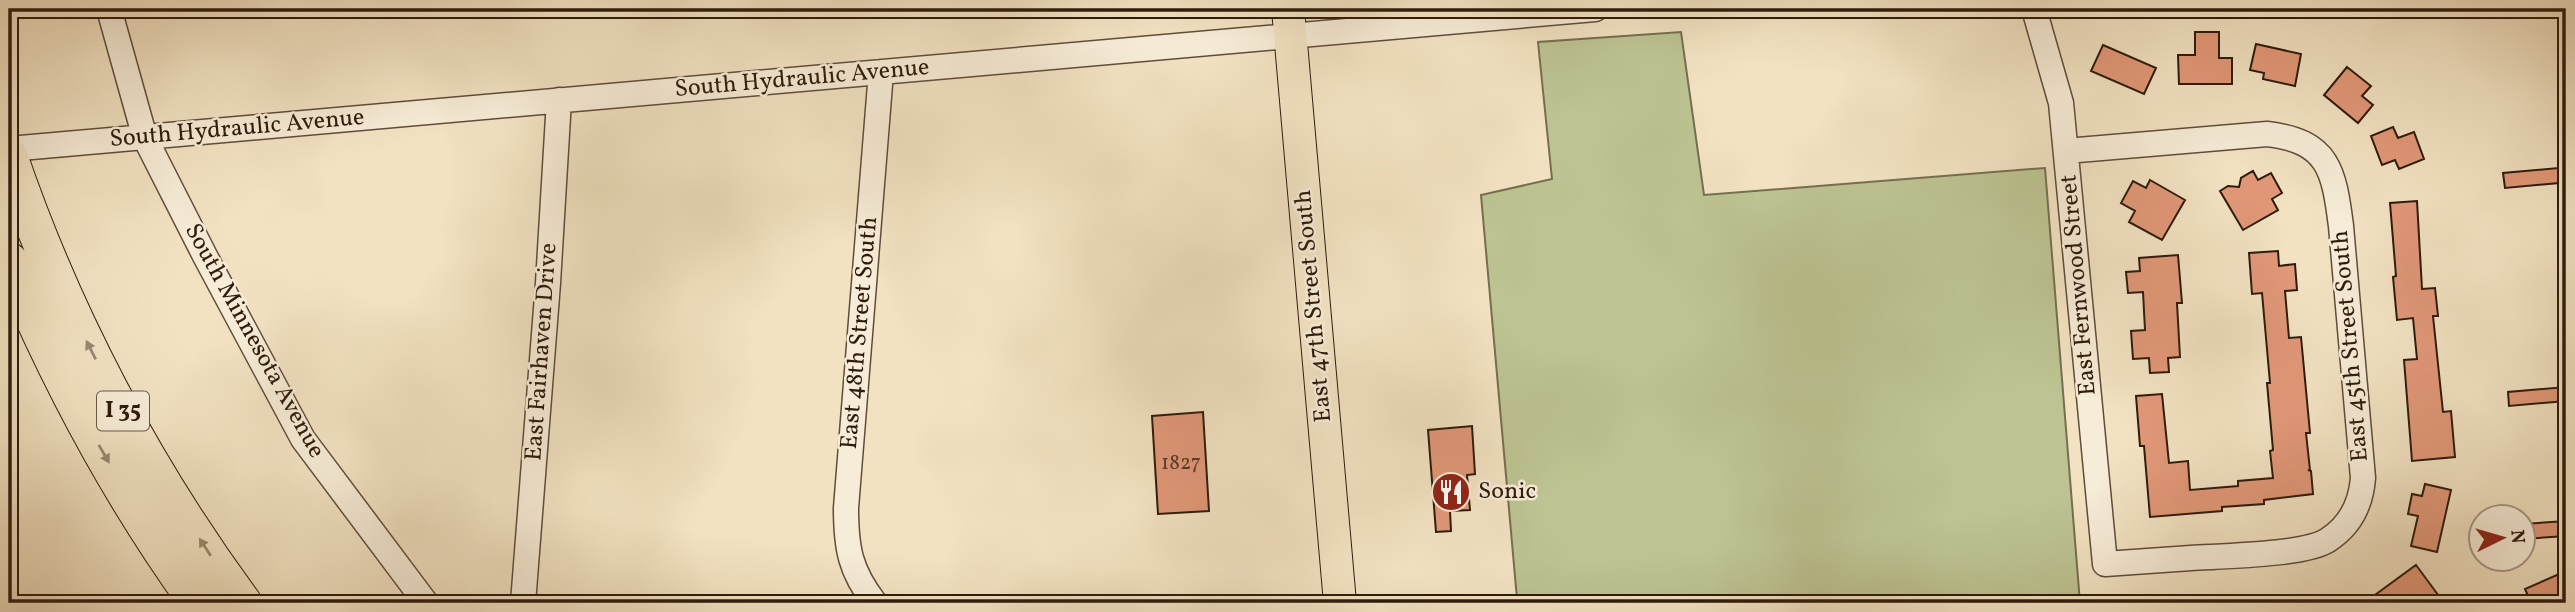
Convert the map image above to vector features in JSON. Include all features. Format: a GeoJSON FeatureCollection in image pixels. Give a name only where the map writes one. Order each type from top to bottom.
{"type":"FeatureCollection","features":[{"type":"Feature","properties":{"kind":"highway","name":"I 35"},"geometry":{"type":"LineString","coordinates":[[9,156],[26,206],[78,324],[126,417],[170,494],[243,603]]}},
{"type":"Feature","properties":{"kind":"highway","name":"I 35"},"geometry":{"type":"LineString","coordinates":[[9,261],[48,348],[88,426],[133,505],[198,603]]}},
{"type":"Feature","properties":{"kind":"main road","name":"East 47th Street South"},"geometry":{"type":"LineString","coordinates":[[1289,22],[1340,603]]}},
{"type":"Feature","properties":{"kind":"street","name":"South Minnesota Avenue"},"geometry":{"type":"LineString","coordinates":[[110,9],[145,138],[303,439],[426,603]]}},
{"type":"Feature","properties":{"kind":"street","name":"South Hydraulic Avenue"},"geometry":{"type":"LineString","coordinates":[[9,149],[881,72],[1289,22],[1595,9]]}},
{"type":"Feature","properties":{"kind":"street","name":"East Fernwood Street"},"geometry":{"type":"LineString","coordinates":[[2034,9],[2061,103],[2105,564],[2257,554],[2302,548],[2326,542],[2352,518]]}},
{"type":"Feature","properties":{"kind":"street","name":"East 48th Street South"},"geometry":{"type":"LineString","coordinates":[[870,596],[850,562],[846,537],[846,508],[881,72]]}},
{"type":"Feature","properties":{"kind":"street","name":"East Fairhaven Drive"},"geometry":{"type":"LineString","coordinates":[[523,603],[559,100]]}},
{"type":"Feature","properties":{"kind":"street","name":"East 45th Street South"},"geometry":{"type":"LineString","coordinates":[[2066,151],[2267,134],[2291,137],[2312,148],[2327,165],[2336,187],[2341,226],[2363,478],[2361,498],[2352,518]]}},
{"type":"Feature","properties":{"kind":"green space"},"geometry":{"type":"Polygon","coordinates":[[[1681,32],[1704,195],[2045,168],[2080,603],[1495,603],[1517,599],[1481,195],[1552,179],[1538,42],[1681,32]]]}},
{"type":"Feature","properties":{"kind":"building"},"geometry":{"type":"Polygon","coordinates":[[[2195,32],[2219,32],[2219,58],[2232,58],[2232,84],[2179,84],[2178,55],[2195,55],[2195,32]]]}},
{"type":"Feature","properties":{"kind":"building"},"geometry":{"type":"Polygon","coordinates":[[[2256,44],[2301,54],[2295,86],[2263,79],[2264,73],[2250,70],[2256,44]]]}},
{"type":"Feature","properties":{"kind":"building"},"geometry":{"type":"Polygon","coordinates":[[[2103,45],[2156,68],[2144,94],[2091,71],[2103,45]]]}},
{"type":"Feature","properties":{"kind":"building"},"geometry":{"type":"Polygon","coordinates":[[[2347,67],[2371,86],[2362,96],[2373,105],[2358,123],[2324,95],[2347,67]]]}},
{"type":"Feature","properties":{"kind":"building"},"geometry":{"type":"Polygon","coordinates":[[[2393,127],[2398,138],[2414,132],[2424,159],[2399,169],[2395,160],[2382,165],[2371,136],[2393,127]]]}},
{"type":"Feature","properties":{"kind":"building"},"geometry":{"type":"Polygon","coordinates":[[[2558,168],[2559,183],[2505,188],[2503,173],[2558,168]]]}},
{"type":"Feature","properties":{"kind":"building"},"geometry":{"type":"Polygon","coordinates":[[[2253,171],[2258,180],[2271,173],[2282,193],[2272,199],[2278,210],[2243,230],[2220,191],[2228,186],[2239,187],[2241,178],[2253,171]]]}},
{"type":"Feature","properties":{"kind":"building"},"geometry":{"type":"Polygon","coordinates":[[[2150,180],[2185,200],[2162,240],[2129,222],[2135,211],[2121,203],[2133,181],[2146,188],[2150,180]]]}},
{"type":"Feature","properties":{"kind":"building"},"geometry":{"type":"Polygon","coordinates":[[[2417,201],[2422,289],[2435,288],[2438,316],[2433,316],[2443,412],[2451,411],[2455,457],[2412,461],[2404,360],[2417,359],[2413,318],[2397,320],[2390,203],[2417,201]]]}},
{"type":"Feature","properties":{"kind":"building"},"geometry":{"type":"Polygon","coordinates":[[[2278,251],[2279,266],[2295,264],[2297,290],[2285,291],[2289,338],[2301,337],[2310,433],[2306,433],[2308,470],[2311,471],[2313,494],[2264,500],[2264,504],[2222,507],[2222,511],[2150,517],[2144,446],[2140,446],[2136,396],[2162,394],[2169,463],[2188,461],[2190,490],[2238,486],[2238,481],[2273,478],[2267,383],[2270,383],[2262,293],[2252,294],[2249,253],[2278,251]]]}},
{"type":"Feature","properties":{"kind":"building"},"geometry":{"type":"Polygon","coordinates":[[[2178,255],[2182,303],[2177,303],[2180,357],[2168,358],[2169,372],[2150,373],[2149,358],[2133,359],[2131,331],[2145,330],[2143,292],[2128,293],[2126,272],[2140,271],[2139,258],[2178,255]]]}},
{"type":"Feature","properties":{"kind":"building"},"geometry":{"type":"Polygon","coordinates":[[[2566,387],[2566,401],[2509,406],[2508,392],[2566,387]]]}},
{"type":"Feature","properties":{"kind":"building"},"geometry":{"type":"Polygon","coordinates":[[[1203,412],[1209,511],[1158,514],[1152,416],[1203,412]]]}},
{"type":"Feature","properties":{"kind":"building","name":"Sonic"},"geometry":{"type":"Polygon","coordinates":[[[1472,426],[1475,474],[1467,475],[1470,510],[1450,511],[1451,531],[1436,532],[1428,430],[1472,426]]]}},
{"type":"Feature","properties":{"kind":"building"},"geometry":{"type":"Polygon","coordinates":[[[2425,484],[2451,490],[2437,552],[2411,546],[2418,516],[2408,514],[2412,494],[2422,496],[2425,484]]]}},
{"type":"Feature","properties":{"kind":"building"},"geometry":{"type":"Polygon","coordinates":[[[2566,521],[2566,536],[2536,538],[2536,523],[2566,521]]]}},
{"type":"Feature","properties":{"kind":"building"},"geometry":{"type":"Polygon","coordinates":[[[2416,565],[2444,603],[2364,603],[2416,565]]]}},
{"type":"Feature","properties":{"kind":"building"},"geometry":{"type":"Polygon","coordinates":[[[2566,571],[2566,599],[2557,603],[2531,603],[2525,589],[2566,571]]]}},
{"type":"Feature","properties":{"kind":"place","name":"Sonic"},"geometry":{"type":"Point","coordinates":[1451,492]}}]}
